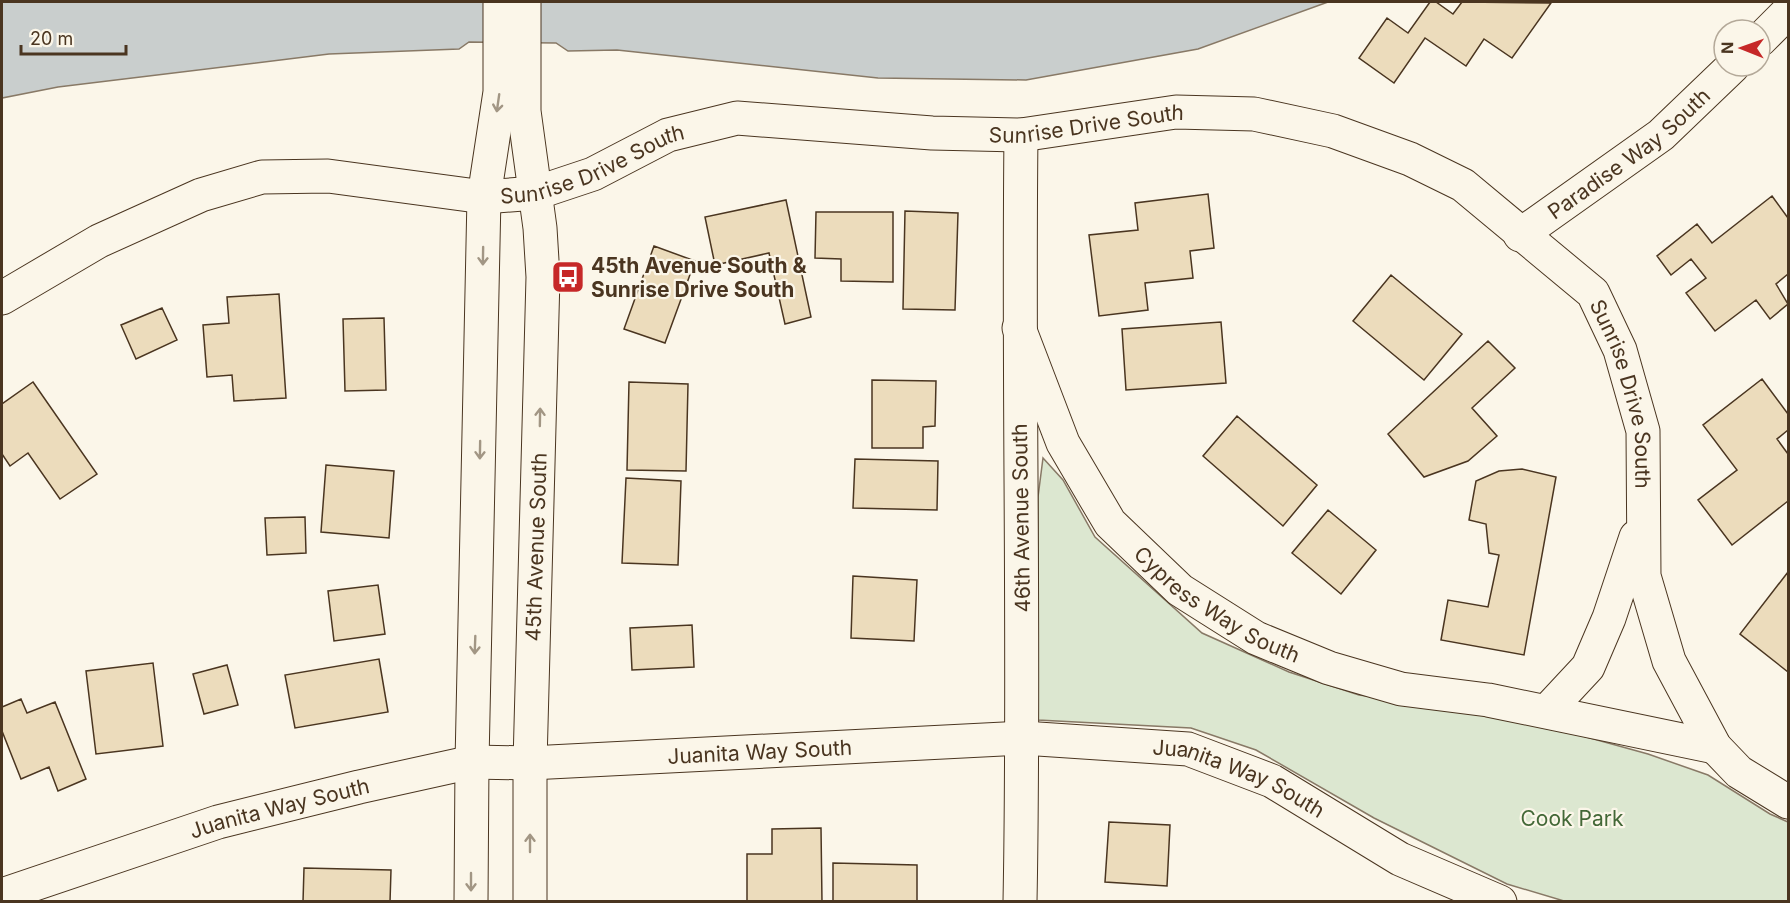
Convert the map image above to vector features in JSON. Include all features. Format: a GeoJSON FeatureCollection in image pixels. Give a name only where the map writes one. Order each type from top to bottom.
{"type":"FeatureCollection","features":[{"type":"Feature","properties":{"kind":"street"},"geometry":{"type":"LineString","coordinates":[[500,2],[512,45]]}},
{"type":"Feature","properties":{"kind":"street"},"geometry":{"type":"LineString","coordinates":[[471,902],[484,197],[500,92],[524,2]]}},
{"type":"Feature","properties":{"kind":"street"},"geometry":{"type":"LineString","coordinates":[[1772,28],[1788,12]]}},
{"type":"Feature","properties":{"kind":"street","name":"45th Avenue South"},"geometry":{"type":"LineString","coordinates":[[512,45],[536,193],[543,277],[530,763],[530,902]]}},
{"type":"Feature","properties":{"kind":"street","name":"Paradise Way South"},"geometry":{"type":"LineString","coordinates":[[1520,235],[1661,135],[1720,78]]}},
{"type":"Feature","properties":{"kind":"street","name":"Sunrise Drive South"},"geometry":{"type":"LineString","coordinates":[[2,298],[109,237],[201,195],[262,177],[328,176],[484,197],[536,193],[593,174],[668,135],[737,118],[932,133],[1021,135],[1176,112],[1254,114],[1333,131],[1410,159],[1463,185],[1520,235],[1593,293],[1620,350],[1643,431],[1644,576],[1669,661],[1715,747],[1739,772],[1788,802]]}},
{"type":"Feature","properties":{"kind":"street","name":"46th Avenue South"},"geometry":{"type":"LineString","coordinates":[[1020,902],[1023,738],[1019,328],[1021,135]]}},
{"type":"Feature","properties":{"kind":"street","name":"Cypress Way South"},"geometry":{"type":"LineString","coordinates":[[1019,328],[1063,443],[1110,523],[1180,590],[1256,638],[1329,668],[1401,689],[1488,699],[1715,747]]}},
{"type":"Feature","properties":{"kind":"street"},"geometry":{"type":"LineString","coordinates":[[1547,711],[1588,667],[1610,618],[1643,515]]}},
{"type":"Feature","properties":{"kind":"street","name":"Juanita Way South"},"geometry":{"type":"LineString","coordinates":[[2,895],[218,822],[472,762],[530,763],[1023,738],[1188,749],[1272,781],[1400,859],[1500,902]]}},
{"type":"Feature","properties":{"kind":"green space","name":"Cook Park"},"geometry":{"type":"Polygon","coordinates":[[[1043,458],[1063,480],[1095,537],[1202,633],[1289,672],[1359,695],[1462,708],[1561,730],[1648,754],[1708,775],[1770,814],[1788,822],[1788,901],[1564,901],[1507,884],[1374,818],[1256,750],[1191,728],[1038,720],[1038,497],[1043,458]]]}},
{"type":"Feature","properties":{"kind":"shaded area"},"geometry":{"type":"Polygon","coordinates":[[[2,2],[1328,2],[1198,49],[1026,80],[878,78],[617,50],[568,51],[556,43],[469,42],[459,49],[329,54],[58,87],[2,98],[2,2]]]}},
{"type":"Feature","properties":{"kind":"building"},"geometry":{"type":"Polygon","coordinates":[[[1430,2],[1436,2],[1453,14],[1462,2],[1551,3],[1512,58],[1484,39],[1466,66],[1425,38],[1394,83],[1359,58],[1387,18],[1408,33],[1430,2]]]}},
{"type":"Feature","properties":{"kind":"building"},"geometry":{"type":"Polygon","coordinates":[[[1208,194],[1214,248],[1190,251],[1193,278],[1145,283],[1148,310],[1099,316],[1089,235],[1138,230],[1135,203],[1208,194]]]}},
{"type":"Feature","properties":{"kind":"building"},"geometry":{"type":"Polygon","coordinates":[[[1772,196],[1788,218],[1788,274],[1776,284],[1788,304],[1770,319],[1756,300],[1715,331],[1686,293],[1706,278],[1691,259],[1671,275],[1657,256],[1697,224],[1712,243],[1772,196]]]}},
{"type":"Feature","properties":{"kind":"building"},"geometry":{"type":"Polygon","coordinates":[[[786,200],[811,317],[785,324],[769,253],[715,265],[705,217],[786,200]]]}},
{"type":"Feature","properties":{"kind":"building"},"geometry":{"type":"Polygon","coordinates":[[[905,211],[958,213],[955,310],[903,309],[905,211]]]}},
{"type":"Feature","properties":{"kind":"building"},"geometry":{"type":"Polygon","coordinates":[[[816,212],[893,212],[893,282],[841,281],[841,259],[815,258],[816,212]]]}},
{"type":"Feature","properties":{"kind":"building"},"geometry":{"type":"Polygon","coordinates":[[[654,246],[695,261],[665,343],[624,329],[654,246]]]}},
{"type":"Feature","properties":{"kind":"building"},"geometry":{"type":"Polygon","coordinates":[[[1391,275],[1462,334],[1424,380],[1353,321],[1391,275]]]}},
{"type":"Feature","properties":{"kind":"building"},"geometry":{"type":"Polygon","coordinates":[[[279,294],[286,398],[234,401],[232,375],[207,377],[203,325],[229,323],[227,297],[279,294]]]}},
{"type":"Feature","properties":{"kind":"building"},"geometry":{"type":"Polygon","coordinates":[[[162,308],[177,340],[136,359],[121,325],[162,308]]]}},
{"type":"Feature","properties":{"kind":"building"},"geometry":{"type":"Polygon","coordinates":[[[384,318],[386,390],[345,391],[343,319],[384,318]]]}},
{"type":"Feature","properties":{"kind":"building"},"geometry":{"type":"Polygon","coordinates":[[[1221,322],[1226,383],[1126,390],[1122,329],[1221,322]]]}},
{"type":"Feature","properties":{"kind":"building"},"geometry":{"type":"Polygon","coordinates":[[[1488,341],[1515,368],[1472,408],[1497,436],[1468,461],[1424,477],[1388,434],[1488,341]]]}},
{"type":"Feature","properties":{"kind":"building"},"geometry":{"type":"Polygon","coordinates":[[[1762,379],[1788,414],[1788,430],[1777,439],[1788,454],[1788,501],[1732,545],[1698,500],[1737,470],[1703,425],[1762,379]]]}},
{"type":"Feature","properties":{"kind":"building"},"geometry":{"type":"Polygon","coordinates":[[[872,380],[936,381],[935,426],[923,427],[923,448],[872,448],[872,380]]]}},
{"type":"Feature","properties":{"kind":"building"},"geometry":{"type":"Polygon","coordinates":[[[33,382],[97,474],[60,499],[28,453],[10,466],[2,454],[2,404],[33,382]]]}},
{"type":"Feature","properties":{"kind":"building"},"geometry":{"type":"Polygon","coordinates":[[[629,382],[688,384],[686,471],[627,470],[629,382]]]}},
{"type":"Feature","properties":{"kind":"building"},"geometry":{"type":"Polygon","coordinates":[[[1237,416],[1317,485],[1283,526],[1203,456],[1237,416]]]}},
{"type":"Feature","properties":{"kind":"building"},"geometry":{"type":"Polygon","coordinates":[[[855,459],[938,461],[937,510],[853,508],[855,459]]]}},
{"type":"Feature","properties":{"kind":"building"},"geometry":{"type":"Polygon","coordinates":[[[326,465],[394,471],[389,538],[321,532],[326,465]]]}},
{"type":"Feature","properties":{"kind":"building"},"geometry":{"type":"Polygon","coordinates":[[[1522,469],[1556,477],[1524,655],[1441,640],[1448,600],[1488,607],[1499,555],[1489,553],[1486,524],[1469,520],[1476,481],[1499,471],[1522,469]]]}},
{"type":"Feature","properties":{"kind":"building"},"geometry":{"type":"Polygon","coordinates":[[[626,478],[681,481],[678,565],[622,563],[626,478]]]}},
{"type":"Feature","properties":{"kind":"building"},"geometry":{"type":"Polygon","coordinates":[[[1328,510],[1376,550],[1341,594],[1292,553],[1328,510]]]}},
{"type":"Feature","properties":{"kind":"building"},"geometry":{"type":"Polygon","coordinates":[[[305,517],[306,553],[267,555],[265,518],[305,517]]]}},
{"type":"Feature","properties":{"kind":"building"},"geometry":{"type":"Polygon","coordinates":[[[1788,572],[1788,672],[1740,634],[1788,572]]]}},
{"type":"Feature","properties":{"kind":"building"},"geometry":{"type":"Polygon","coordinates":[[[853,576],[917,580],[914,641],[851,638],[853,576]]]}},
{"type":"Feature","properties":{"kind":"building"},"geometry":{"type":"Polygon","coordinates":[[[378,585],[385,634],[334,641],[328,591],[378,585]]]}},
{"type":"Feature","properties":{"kind":"building"},"geometry":{"type":"Polygon","coordinates":[[[692,625],[694,667],[632,670],[630,628],[692,625]]]}},
{"type":"Feature","properties":{"kind":"building"},"geometry":{"type":"Polygon","coordinates":[[[379,659],[388,712],[295,728],[285,675],[379,659]]]}},
{"type":"Feature","properties":{"kind":"building"},"geometry":{"type":"Polygon","coordinates":[[[153,663],[163,746],[96,754],[86,671],[153,663]]]}},
{"type":"Feature","properties":{"kind":"building"},"geometry":{"type":"Polygon","coordinates":[[[227,665],[238,705],[204,714],[193,674],[227,665]]]}},
{"type":"Feature","properties":{"kind":"building"},"geometry":{"type":"Polygon","coordinates":[[[21,699],[27,713],[55,702],[86,779],[58,791],[49,767],[21,779],[2,731],[2,707],[21,699]]]}},
{"type":"Feature","properties":{"kind":"building"},"geometry":{"type":"Polygon","coordinates":[[[1109,822],[1170,825],[1167,886],[1105,882],[1109,822]]]}},
{"type":"Feature","properties":{"kind":"building"},"geometry":{"type":"Polygon","coordinates":[[[821,828],[822,902],[747,902],[747,854],[772,854],[772,829],[821,828]]]}},
{"type":"Feature","properties":{"kind":"building"},"geometry":{"type":"Polygon","coordinates":[[[833,863],[917,865],[917,902],[833,902],[833,863]]]}},
{"type":"Feature","properties":{"kind":"building"},"geometry":{"type":"Polygon","coordinates":[[[304,868],[391,870],[390,902],[303,902],[304,868]]]}},
{"type":"Feature","properties":{"kind":"place","name":"45th Avenue South & Sunrise Drive South"},"geometry":{"type":"Point","coordinates":[568,277]}}]}
